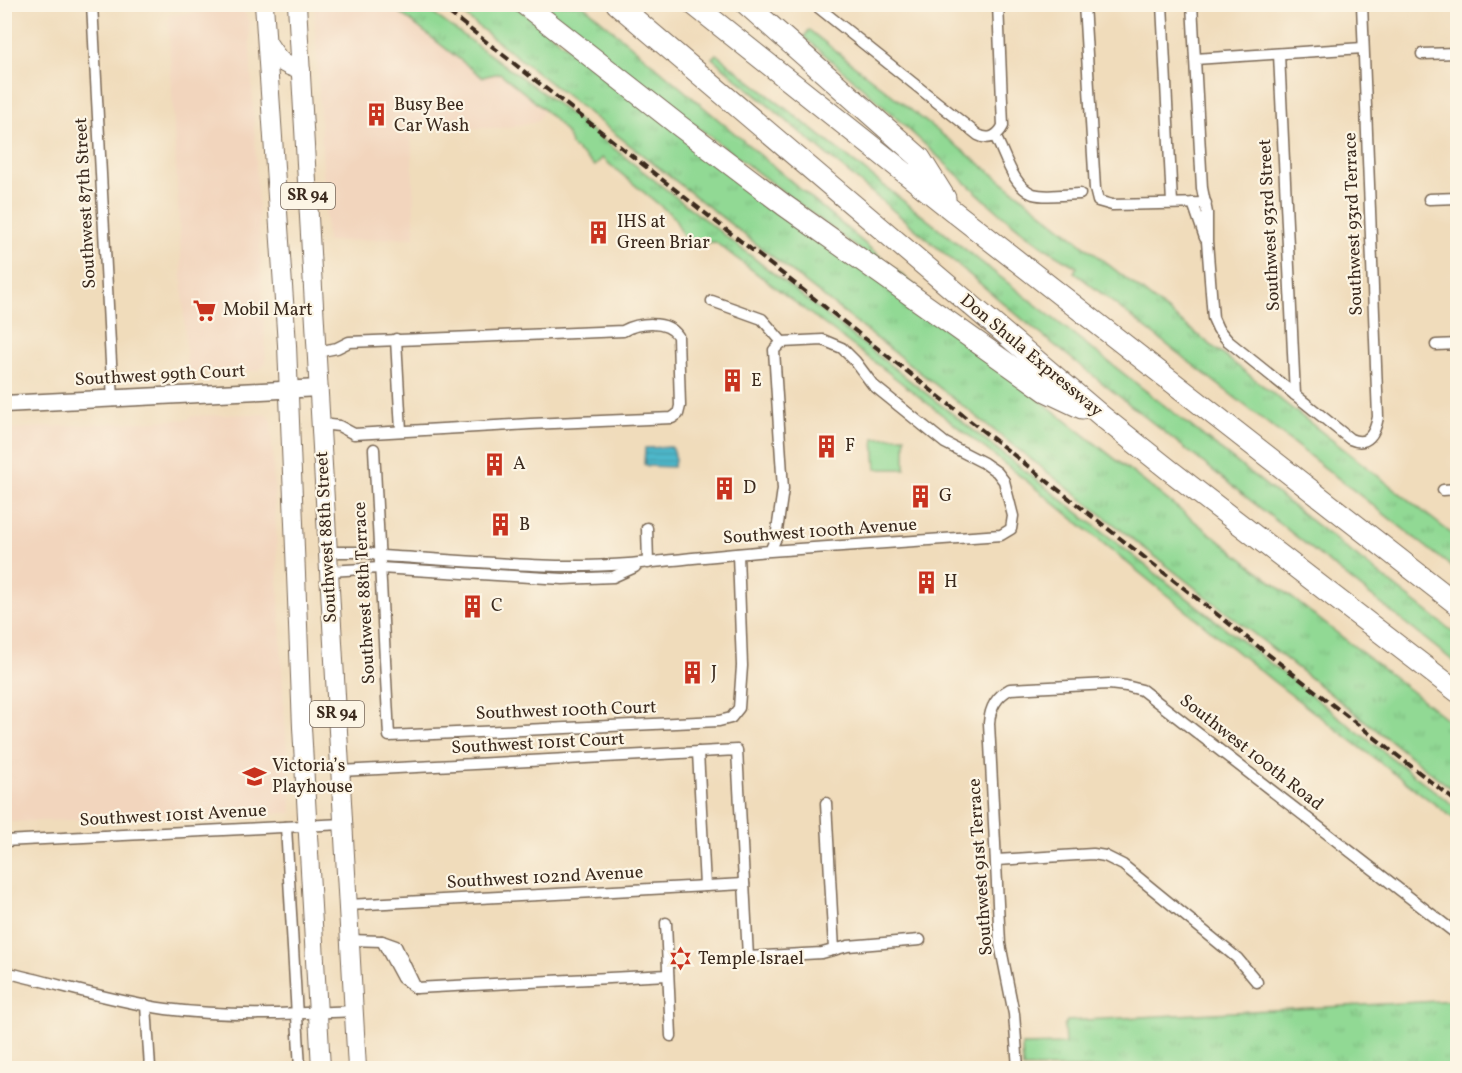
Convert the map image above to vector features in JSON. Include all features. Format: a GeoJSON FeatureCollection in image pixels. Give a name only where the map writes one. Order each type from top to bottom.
{"type":"FeatureCollection","features":[{"type":"Feature","properties":{"kind":"highway"},"geometry":{"type":"LineString","coordinates":[[524,4],[676,124],[865,263],[1046,392],[1104,418]]}},
{"type":"Feature","properties":{"kind":"highway","name":"Don Shula Expressway"},"geometry":{"type":"LineString","coordinates":[[617,4],[1104,418],[1458,692]]}},
{"type":"Feature","properties":{"kind":"highway"},"geometry":{"type":"LineString","coordinates":[[693,4],[953,212],[1458,605]]}},
{"type":"Feature","properties":{"kind":"highway"},"geometry":{"type":"LineString","coordinates":[[746,4],[920,158],[953,212]]}},
{"type":"Feature","properties":{"kind":"main road","name":"Southwest 88th Street"},"geometry":{"type":"LineString","coordinates":[[264,4],[289,389],[302,718],[321,1068]]}},
{"type":"Feature","properties":{"kind":"main road","name":"Southwest 88th Street"},"geometry":{"type":"LineString","coordinates":[[297,4],[357,1068]]}},
{"type":"Feature","properties":{"kind":"main road"},"geometry":{"type":"LineString","coordinates":[[267,42],[277,58],[286,66],[301,70]]}},
{"type":"Feature","properties":{"kind":"street","name":"Southwest 87th Street"},"geometry":{"type":"LineString","coordinates":[[92,4],[113,400]]}},
{"type":"Feature","properties":{"kind":"street"},"geometry":{"type":"LineString","coordinates":[[814,4],[978,135],[986,138],[995,136],[1001,129],[1003,121],[998,4]]}},
{"type":"Feature","properties":{"kind":"street"},"geometry":{"type":"LineString","coordinates":[[1084,4],[1096,197],[1101,203],[1112,205],[1206,203]]}},
{"type":"Feature","properties":{"kind":"street"},"geometry":{"type":"LineString","coordinates":[[1162,4],[1172,203]]}},
{"type":"Feature","properties":{"kind":"street"},"geometry":{"type":"LineString","coordinates":[[1192,4],[1202,188],[1208,221],[1207,242],[1213,315],[1218,329],[1228,341],[1295,395]]}},
{"type":"Feature","properties":{"kind":"street","name":"Southwest 93rd Terrace"},"geometry":{"type":"LineString","coordinates":[[1295,395],[1350,439],[1358,442],[1369,439],[1375,432],[1378,417],[1362,4]]}},
{"type":"Feature","properties":{"kind":"street"},"geometry":{"type":"LineString","coordinates":[[1195,59],[1363,48]]}},
{"type":"Feature","properties":{"kind":"street"},"geometry":{"type":"LineString","coordinates":[[1422,54],[1458,53]]}},
{"type":"Feature","properties":{"kind":"street","name":"Southwest 93rd Street"},"geometry":{"type":"LineString","coordinates":[[1279,54],[1295,395]]}},
{"type":"Feature","properties":{"kind":"street"},"geometry":{"type":"LineString","coordinates":[[995,136],[1016,179],[1028,190],[1041,195],[1080,194]]}},
{"type":"Feature","properties":{"kind":"street"},"geometry":{"type":"LineString","coordinates":[[1429,199],[1458,198]]}},
{"type":"Feature","properties":{"kind":"street"},"geometry":{"type":"LineString","coordinates":[[1192,203],[1207,242]]}},
{"type":"Feature","properties":{"kind":"street"},"geometry":{"type":"LineString","coordinates":[[712,302],[762,319],[782,342],[774,351],[783,489],[776,538],[770,551]]}},
{"type":"Feature","properties":{"kind":"street"},"geometry":{"type":"LineString","coordinates":[[317,352],[337,348],[349,342],[623,331],[633,326],[662,324],[678,336],[680,406],[678,414],[672,418],[354,434],[339,426],[321,424]]}},
{"type":"Feature","properties":{"kind":"street"},"geometry":{"type":"LineString","coordinates":[[396,339],[401,431]]}},
{"type":"Feature","properties":{"kind":"street","name":"Southwest 100th Avenue"},"geometry":{"type":"LineString","coordinates":[[328,552],[365,552],[380,556],[563,566],[645,563],[770,551],[1001,535],[1011,529],[1013,520],[1004,481],[997,472],[984,462],[945,443],[936,436],[873,385],[842,348],[823,340],[782,342]]}},
{"type":"Feature","properties":{"kind":"street"},"geometry":{"type":"LineString","coordinates":[[1436,345],[1458,344]]}},
{"type":"Feature","properties":{"kind":"street","name":"Southwest 99th Court"},"geometry":{"type":"LineString","coordinates":[[4,404],[319,388]]}},
{"type":"Feature","properties":{"kind":"street","name":"Southwest 88th Terrace"},"geometry":{"type":"LineString","coordinates":[[374,449],[388,736]]}},
{"type":"Feature","properties":{"kind":"street"},"geometry":{"type":"LineString","coordinates":[[1443,490],[1458,489]]}},
{"type":"Feature","properties":{"kind":"street"},"geometry":{"type":"LineString","coordinates":[[645,563],[647,528]]}},
{"type":"Feature","properties":{"kind":"street","name":"Southwest 100th Court"},"geometry":{"type":"LineString","coordinates":[[388,736],[726,720],[734,717],[739,708],[742,666],[738,554]]}},
{"type":"Feature","properties":{"kind":"street","name":"Southwest 100th Avenue"},"geometry":{"type":"LineString","coordinates":[[329,571],[380,568],[563,579],[613,577],[645,563]]}},
{"type":"Feature","properties":{"kind":"street","name":"Southwest 100th Road"},"geometry":{"type":"LineString","coordinates":[[998,700],[1005,692],[1015,688],[1109,684],[1142,690],[1458,935]]}},
{"type":"Feature","properties":{"kind":"street","name":"Southwest 91st Terrace"},"geometry":{"type":"LineString","coordinates":[[998,700],[991,711],[989,723],[1000,944],[1014,1014],[1018,1068]]}},
{"type":"Feature","properties":{"kind":"street","name":"Southwest 101st Court"},"geometry":{"type":"LineString","coordinates":[[340,771],[737,750],[744,884]]}},
{"type":"Feature","properties":{"kind":"street"},"geometry":{"type":"LineString","coordinates":[[698,752],[705,886]]}},
{"type":"Feature","properties":{"kind":"street"},"geometry":{"type":"LineString","coordinates":[[826,803],[834,950]]}},
{"type":"Feature","properties":{"kind":"street","name":"Southwest 101st Avenue"},"geometry":{"type":"LineString","coordinates":[[4,841],[343,824]]}},
{"type":"Feature","properties":{"kind":"street"},"geometry":{"type":"LineString","coordinates":[[286,827],[300,1068]]}},
{"type":"Feature","properties":{"kind":"street"},"geometry":{"type":"LineString","coordinates":[[997,860],[1093,854],[1109,857],[1123,865],[1238,957],[1257,982]]}},
{"type":"Feature","properties":{"kind":"street"},"geometry":{"type":"LineString","coordinates":[[744,884],[748,957],[822,953],[848,946],[920,940]]}},
{"type":"Feature","properties":{"kind":"street","name":"Southwest 102nd Avenue"},"geometry":{"type":"LineString","coordinates":[[348,905],[744,884]]}},
{"type":"Feature","properties":{"kind":"street"},"geometry":{"type":"LineString","coordinates":[[666,923],[671,1036]]}},
{"type":"Feature","properties":{"kind":"street"},"geometry":{"type":"LineString","coordinates":[[349,940],[382,941],[396,946],[416,988],[668,975]]}},
{"type":"Feature","properties":{"kind":"street"},"geometry":{"type":"LineString","coordinates":[[4,972],[101,997],[146,1005],[210,1012],[354,1011]]}},
{"type":"Feature","properties":{"kind":"street"},"geometry":{"type":"LineString","coordinates":[[146,1005],[150,1068]]}},
{"type":"Feature","properties":{"kind":"shaded area"},"geometry":{"type":"Polygon","coordinates":[[[314,5],[390,5],[482,77],[499,73],[544,110],[537,122],[505,128],[411,128],[415,237],[327,242],[314,5]]]}},
{"type":"Feature","properties":{"kind":"shaded area"},"geometry":{"type":"Polygon","coordinates":[[[243,10],[249,23],[266,363],[258,371],[187,374],[168,15],[243,10]]]}},
{"type":"Feature","properties":{"kind":"shaded area"},"geometry":{"type":"Polygon","coordinates":[[[266,414],[271,419],[284,710],[292,813],[5,822],[5,429],[266,414]]]}},
{"type":"Feature","properties":{"kind":"green space"},"geometry":{"type":"Polygon","coordinates":[[[390,5],[421,5],[547,96],[1457,808],[1457,821],[1273,681],[1029,483],[885,370],[715,242],[687,244],[674,217],[602,158],[595,166],[571,145],[569,137],[552,118],[500,73],[482,77],[390,5]]]}},
{"type":"Feature","properties":{"kind":"green space"},"geometry":{"type":"Polygon","coordinates":[[[451,5],[514,5],[616,85],[976,350],[1457,727],[1457,793],[451,5]]]}},
{"type":"Feature","properties":{"kind":"green space"},"geometry":{"type":"Polygon","coordinates":[[[536,5],[583,5],[922,292],[892,274],[536,5]]]}},
{"type":"Feature","properties":{"kind":"green space"},"geometry":{"type":"Polygon","coordinates":[[[809,30],[1457,538],[1457,571],[1074,272],[1077,267],[1039,243],[1002,214],[804,37],[809,30]]]}},
{"type":"Feature","properties":{"kind":"green space"},"geometry":{"type":"Polygon","coordinates":[[[716,54],[1457,635],[1457,664],[1028,324],[712,58],[716,54]]]}},
{"type":"Feature","properties":{"kind":"green space"},"geometry":{"type":"Polygon","coordinates":[[[905,437],[905,469],[876,469],[874,438],[905,437]]]}},
{"type":"Feature","properties":{"kind":"green space"},"geometry":{"type":"Polygon","coordinates":[[[1457,1000],[1457,1068],[1023,1068],[1022,1045],[1065,1044],[1064,1026],[1067,1021],[1457,1000]]]}},
{"type":"Feature","properties":{"kind":"water"},"geometry":{"type":"Polygon","coordinates":[[[671,447],[675,456],[673,467],[644,464],[645,448],[671,447]]]}},
{"type":"Feature","properties":{"kind":"railway"},"geometry":{"type":"LineString","coordinates":[[438,4],[1458,803]]}},
{"type":"Feature","properties":{"kind":"place","name":"Busy Bee Car Wash"},"geometry":{"type":"Point","coordinates":[376,115]}},
{"type":"Feature","properties":{"kind":"place","name":"IHS at Green Briar"},"geometry":{"type":"Point","coordinates":[599,232]}},
{"type":"Feature","properties":{"kind":"place","name":"Mobil Mart"},"geometry":{"type":"Point","coordinates":[205,310]}},
{"type":"Feature","properties":{"kind":"place","name":"E"},"geometry":{"type":"Point","coordinates":[733,381]}},
{"type":"Feature","properties":{"kind":"place","name":"F"},"geometry":{"type":"Point","coordinates":[827,446]}},
{"type":"Feature","properties":{"kind":"place","name":"A"},"geometry":{"type":"Point","coordinates":[495,464]}},
{"type":"Feature","properties":{"kind":"place","name":"D"},"geometry":{"type":"Point","coordinates":[725,488]}},
{"type":"Feature","properties":{"kind":"place","name":"G"},"geometry":{"type":"Point","coordinates":[921,496]}},
{"type":"Feature","properties":{"kind":"place","name":"B"},"geometry":{"type":"Point","coordinates":[501,525]}},
{"type":"Feature","properties":{"kind":"place","name":"H"},"geometry":{"type":"Point","coordinates":[926,582]}},
{"type":"Feature","properties":{"kind":"place","name":"C"},"geometry":{"type":"Point","coordinates":[473,606]}},
{"type":"Feature","properties":{"kind":"place","name":"J"},"geometry":{"type":"Point","coordinates":[693,673]}},
{"type":"Feature","properties":{"kind":"place","name":"Victoria’s Playhouse"},"geometry":{"type":"Point","coordinates":[254,776]}},
{"type":"Feature","properties":{"kind":"place","name":"Temple Israel"},"geometry":{"type":"Point","coordinates":[680,959]}}]}
